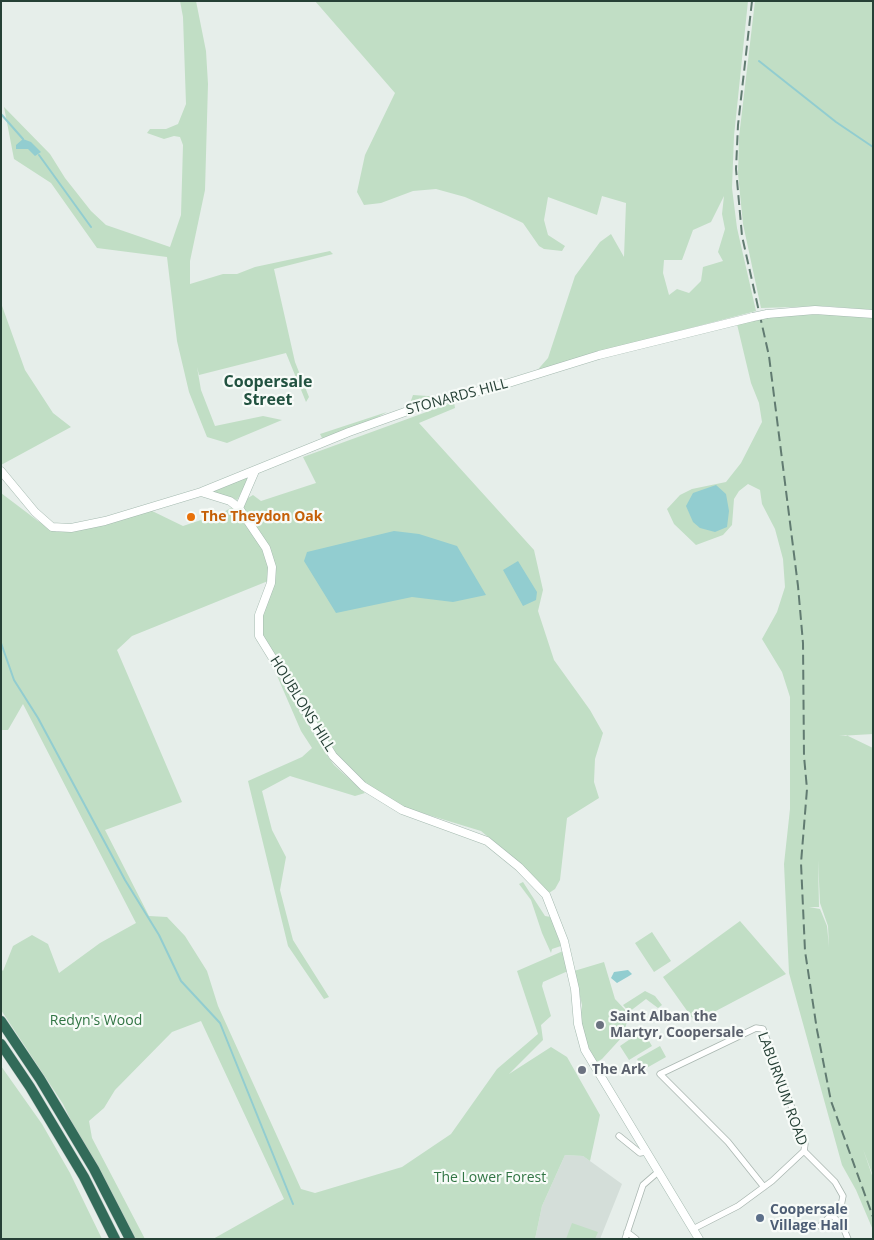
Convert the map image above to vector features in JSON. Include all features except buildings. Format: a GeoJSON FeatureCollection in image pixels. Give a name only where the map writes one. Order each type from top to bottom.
{"type":"FeatureCollection","features":[{"type":"Feature","properties":{"kind":"highway"},"geometry":{"type":"LineString","coordinates":[[1,1021],[40,1079],[94,1169],[130,1239]]}},
{"type":"Feature","properties":{"kind":"highway"},"geometry":{"type":"LineString","coordinates":[[1,1044],[30,1087],[84,1177],[115,1239]]}},
{"type":"Feature","properties":{"kind":"street","name":"STONARDS HILL"},"geometry":{"type":"LineString","coordinates":[[1,471],[35,512],[52,527],[71,528],[105,521],[201,492],[340,435],[430,403],[499,386],[599,355],[767,314],[815,310],[873,314]]}},
{"type":"Feature","properties":{"kind":"street"},"geometry":{"type":"LineString","coordinates":[[239,508],[254,471]]}},
{"type":"Feature","properties":{"kind":"street","name":"HOUBLONS HILL"},"geometry":{"type":"LineString","coordinates":[[201,492],[230,501],[239,508],[266,548],[272,567],[271,583],[259,615],[260,636],[333,756],[364,786],[402,810],[487,841],[520,867],[546,895],[564,941],[575,989],[578,1024],[589,1059],[699,1239]]}},
{"type":"Feature","properties":{"kind":"street","name":"LABURNUM ROAD"},"geometry":{"type":"LineString","coordinates":[[764,1187],[728,1142],[660,1074],[759,1027],[763,1029],[805,1144],[804,1151]]}},
{"type":"Feature","properties":{"kind":"street"},"geometry":{"type":"LineString","coordinates":[[619,1136],[640,1153],[646,1152]]}},
{"type":"Feature","properties":{"kind":"street"},"geometry":{"type":"LineString","coordinates":[[693,1229],[738,1206],[764,1187],[804,1151],[835,1182],[843,1196],[841,1206],[820,1226]]}},
{"type":"Feature","properties":{"kind":"street"},"geometry":{"type":"LineString","coordinates":[[625,1239],[643,1185],[658,1172]]}},
{"type":"Feature","properties":{"kind":"street"},"geometry":{"type":"LineString","coordinates":[[832,1215],[843,1227],[848,1239]]}},
{"type":"Feature","properties":{"kind":"street"},"geometry":{"type":"LineString","coordinates":[[628,1232],[636,1239]]}},
{"type":"Feature","properties":{"kind":"shaded area"},"geometry":{"type":"Polygon","coordinates":[[[565,1155],[583,1156],[622,1184],[600,1239],[535,1239],[542,1206],[565,1155]]]}},
{"type":"Feature","properties":{"kind":"green space"},"geometry":{"type":"Polygon","coordinates":[[[180,1],[196,1],[206,51],[208,84],[205,190],[190,261],[190,284],[223,274],[237,274],[255,267],[330,251],[333,254],[274,269],[295,362],[309,397],[306,402],[286,353],[199,375],[197,367],[201,390],[215,426],[263,416],[282,420],[227,443],[207,437],[189,392],[177,341],[167,257],[97,248],[51,183],[14,159],[4,107],[50,154],[65,178],[91,211],[106,225],[170,247],[181,215],[183,145],[180,137],[174,136],[164,139],[147,133],[150,129],[166,129],[178,124],[186,104],[183,17],[180,1]]]}},
{"type":"Feature","properties":{"kind":"green space"},"geometry":{"type":"Polygon","coordinates":[[[315,1],[748,1],[734,136],[732,188],[737,228],[756,311],[652,338],[534,374],[548,358],[575,276],[600,242],[611,234],[624,257],[626,203],[602,196],[597,215],[548,197],[544,220],[548,235],[565,246],[562,251],[544,249],[539,246],[523,223],[465,197],[436,189],[413,191],[381,203],[364,205],[357,192],[365,155],[395,93],[315,1]],[[724,196],[711,222],[693,230],[682,260],[664,260],[663,273],[669,295],[677,289],[689,293],[701,281],[703,267],[723,261],[718,252],[725,229],[722,214],[724,196]]]}},
{"type":"Feature","properties":{"kind":"green space"},"geometry":{"type":"Polygon","coordinates":[[[755,1],[873,1],[873,310],[825,306],[761,308],[743,224],[738,174],[739,137],[755,1]]]}},
{"type":"Feature","properties":{"kind":"green space"},"geometry":{"type":"Polygon","coordinates":[[[1,303],[25,370],[53,413],[71,427],[1,465],[1,303]]]}},
{"type":"Feature","properties":{"kind":"green space"},"geometry":{"type":"Polygon","coordinates":[[[788,312],[873,316],[873,734],[847,736],[873,748],[873,1176],[863,1149],[873,1178],[873,1230],[856,1190],[842,1165],[789,973],[784,864],[790,809],[790,697],[782,672],[762,639],[777,612],[785,587],[783,559],[775,529],[762,504],[760,490],[748,484],[739,491],[734,499],[732,525],[723,535],[696,545],[674,524],[667,509],[680,495],[692,489],[726,482],[741,463],[762,422],[759,403],[751,383],[736,320],[788,312]],[[818,860],[819,907],[809,907],[820,909],[827,926],[829,947],[828,926],[820,903],[818,860]]]}},
{"type":"Feature","properties":{"kind":"green space"},"geometry":{"type":"Polygon","coordinates":[[[413,395],[442,397],[409,406],[413,395]]]}},
{"type":"Feature","properties":{"kind":"green space"},"geometry":{"type":"Polygon","coordinates":[[[454,402],[455,408],[419,423],[534,550],[543,590],[538,611],[554,660],[590,710],[603,733],[595,759],[594,782],[599,798],[567,818],[560,880],[555,889],[549,893],[525,868],[481,831],[409,809],[367,788],[342,765],[262,637],[261,625],[268,581],[132,636],[117,650],[182,802],[105,830],[149,916],[167,917],[185,936],[207,971],[218,1006],[301,1189],[315,1193],[402,1167],[451,1134],[497,1069],[538,1034],[517,971],[563,951],[568,971],[543,982],[542,986],[551,1016],[541,1025],[543,1040],[509,1074],[551,1047],[567,1057],[600,1115],[590,1161],[583,1156],[565,1155],[542,1206],[535,1239],[213,1239],[284,1199],[201,1021],[172,1032],[115,1090],[104,1108],[89,1121],[92,1138],[145,1239],[128,1239],[63,1104],[1,1010],[1,969],[3,971],[13,946],[32,935],[48,944],[59,973],[100,943],[136,923],[23,704],[8,730],[1,730],[1,493],[38,521],[57,532],[148,509],[183,526],[222,513],[253,495],[261,501],[316,483],[303,457],[454,402]]]}},
{"type":"Feature","properties":{"kind":"green space"},"geometry":{"type":"Polygon","coordinates":[[[387,412],[367,423],[323,440],[320,434],[387,412]]]}},
{"type":"Feature","properties":{"kind":"green space"},"geometry":{"type":"Polygon","coordinates":[[[251,475],[237,500],[209,491],[232,483],[251,475]]]}},
{"type":"Feature","properties":{"kind":"green space"},"geometry":{"type":"Polygon","coordinates":[[[275,671],[334,765],[365,793],[355,796],[290,776],[262,791],[272,830],[286,857],[280,890],[293,940],[329,997],[324,999],[288,946],[248,781],[302,757],[312,748],[301,731],[275,671]]]}},
{"type":"Feature","properties":{"kind":"green space"},"geometry":{"type":"Polygon","coordinates":[[[523,882],[545,916],[551,917],[561,946],[552,949],[551,953],[531,900],[519,884],[523,882]]]}},
{"type":"Feature","properties":{"kind":"green space"},"geometry":{"type":"Polygon","coordinates":[[[740,921],[786,974],[695,1022],[663,977],[740,921]]]}},
{"type":"Feature","properties":{"kind":"green space"},"geometry":{"type":"Polygon","coordinates":[[[652,932],[671,961],[654,972],[635,943],[652,932]]]}},
{"type":"Feature","properties":{"kind":"green space"},"geometry":{"type":"Polygon","coordinates":[[[604,962],[615,999],[629,1014],[623,1036],[602,1059],[595,1063],[589,1054],[580,1023],[582,1005],[574,971],[604,962]]]}},
{"type":"Feature","properties":{"kind":"green space"},"geometry":{"type":"Polygon","coordinates":[[[645,991],[655,996],[662,1005],[658,1008],[646,999],[629,1012],[623,1005],[645,991]]]}},
{"type":"Feature","properties":{"kind":"green space"},"geometry":{"type":"Polygon","coordinates":[[[639,1033],[646,1036],[652,1046],[629,1060],[620,1046],[639,1033]]]}},
{"type":"Feature","properties":{"kind":"green space"},"geometry":{"type":"Polygon","coordinates":[[[660,1046],[666,1057],[643,1070],[637,1059],[660,1046]]]}},
{"type":"Feature","properties":{"kind":"green space"},"geometry":{"type":"Polygon","coordinates":[[[1,1066],[42,1124],[70,1173],[102,1239],[1,1239],[1,1066]]]}},
{"type":"Feature","properties":{"kind":"green space"},"geometry":{"type":"Polygon","coordinates":[[[572,1223],[598,1232],[595,1239],[566,1239],[572,1223]]]}},
{"type":"Feature","properties":{"kind":"water"},"geometry":{"type":"Polygon","coordinates":[[[23,139],[31,142],[41,152],[35,156],[28,149],[16,149],[16,145],[23,139]]]}},
{"type":"Feature","properties":{"kind":"water"},"geometry":{"type":"Polygon","coordinates":[[[716,485],[726,494],[729,511],[727,527],[715,532],[700,528],[693,522],[686,506],[693,493],[716,485]]]}},
{"type":"Feature","properties":{"kind":"water"},"geometry":{"type":"Polygon","coordinates":[[[394,531],[419,534],[457,546],[486,595],[453,602],[412,597],[336,613],[304,561],[307,552],[394,531]]]}},
{"type":"Feature","properties":{"kind":"water"},"geometry":{"type":"Polygon","coordinates":[[[518,561],[537,592],[536,600],[523,606],[503,570],[518,561]]]}},
{"type":"Feature","properties":{"kind":"water"},"geometry":{"type":"Polygon","coordinates":[[[628,970],[632,974],[617,983],[611,978],[614,972],[628,970]]]}},
{"type":"Feature","properties":{"kind":"waterway"},"geometry":{"type":"LineString","coordinates":[[759,61],[836,122],[873,147]]}},
{"type":"Feature","properties":{"kind":"waterway"},"geometry":{"type":"LineString","coordinates":[[1,114],[23,139]]}},
{"type":"Feature","properties":{"kind":"waterway"},"geometry":{"type":"LineString","coordinates":[[39,155],[91,227]]}},
{"type":"Feature","properties":{"kind":"waterway"},"geometry":{"type":"LineString","coordinates":[[1,643],[14,680],[38,718],[125,880],[159,935],[181,981],[220,1023],[293,1204]]}},
{"type":"Feature","properties":{"kind":"railway"},"geometry":{"type":"LineString","coordinates":[[752,1],[738,125],[736,169],[742,236],[769,356],[798,586],[803,643],[804,756],[807,789],[801,863],[805,951],[817,1030],[831,1101],[873,1217]]}},
{"type":"Feature","properties":{"kind":"place","name":"The Theydon Oak"},"geometry":{"type":"Point","coordinates":[191,517]}},
{"type":"Feature","properties":{"kind":"place","name":"Saint Alban the Martyr, Coopersale"},"geometry":{"type":"Point","coordinates":[600,1025]}},
{"type":"Feature","properties":{"kind":"place","name":"The Ark"},"geometry":{"type":"Point","coordinates":[582,1070]}},
{"type":"Feature","properties":{"kind":"place","name":"Coopersale Village Hall"},"geometry":{"type":"Point","coordinates":[760,1218]}},
{"type":"Feature","properties":{"kind":"district","name":"Coopersale Street"},"geometry":{"type":"Point","coordinates":[268,391]}},
{"type":"Feature","properties":{"kind":"park label","name":"Redyn's Wood"},"geometry":{"type":"Point","coordinates":[96,1021]}},
{"type":"Feature","properties":{"kind":"park label","name":"The Lower Forest"},"geometry":{"type":"Point","coordinates":[490,1178]}}]}
